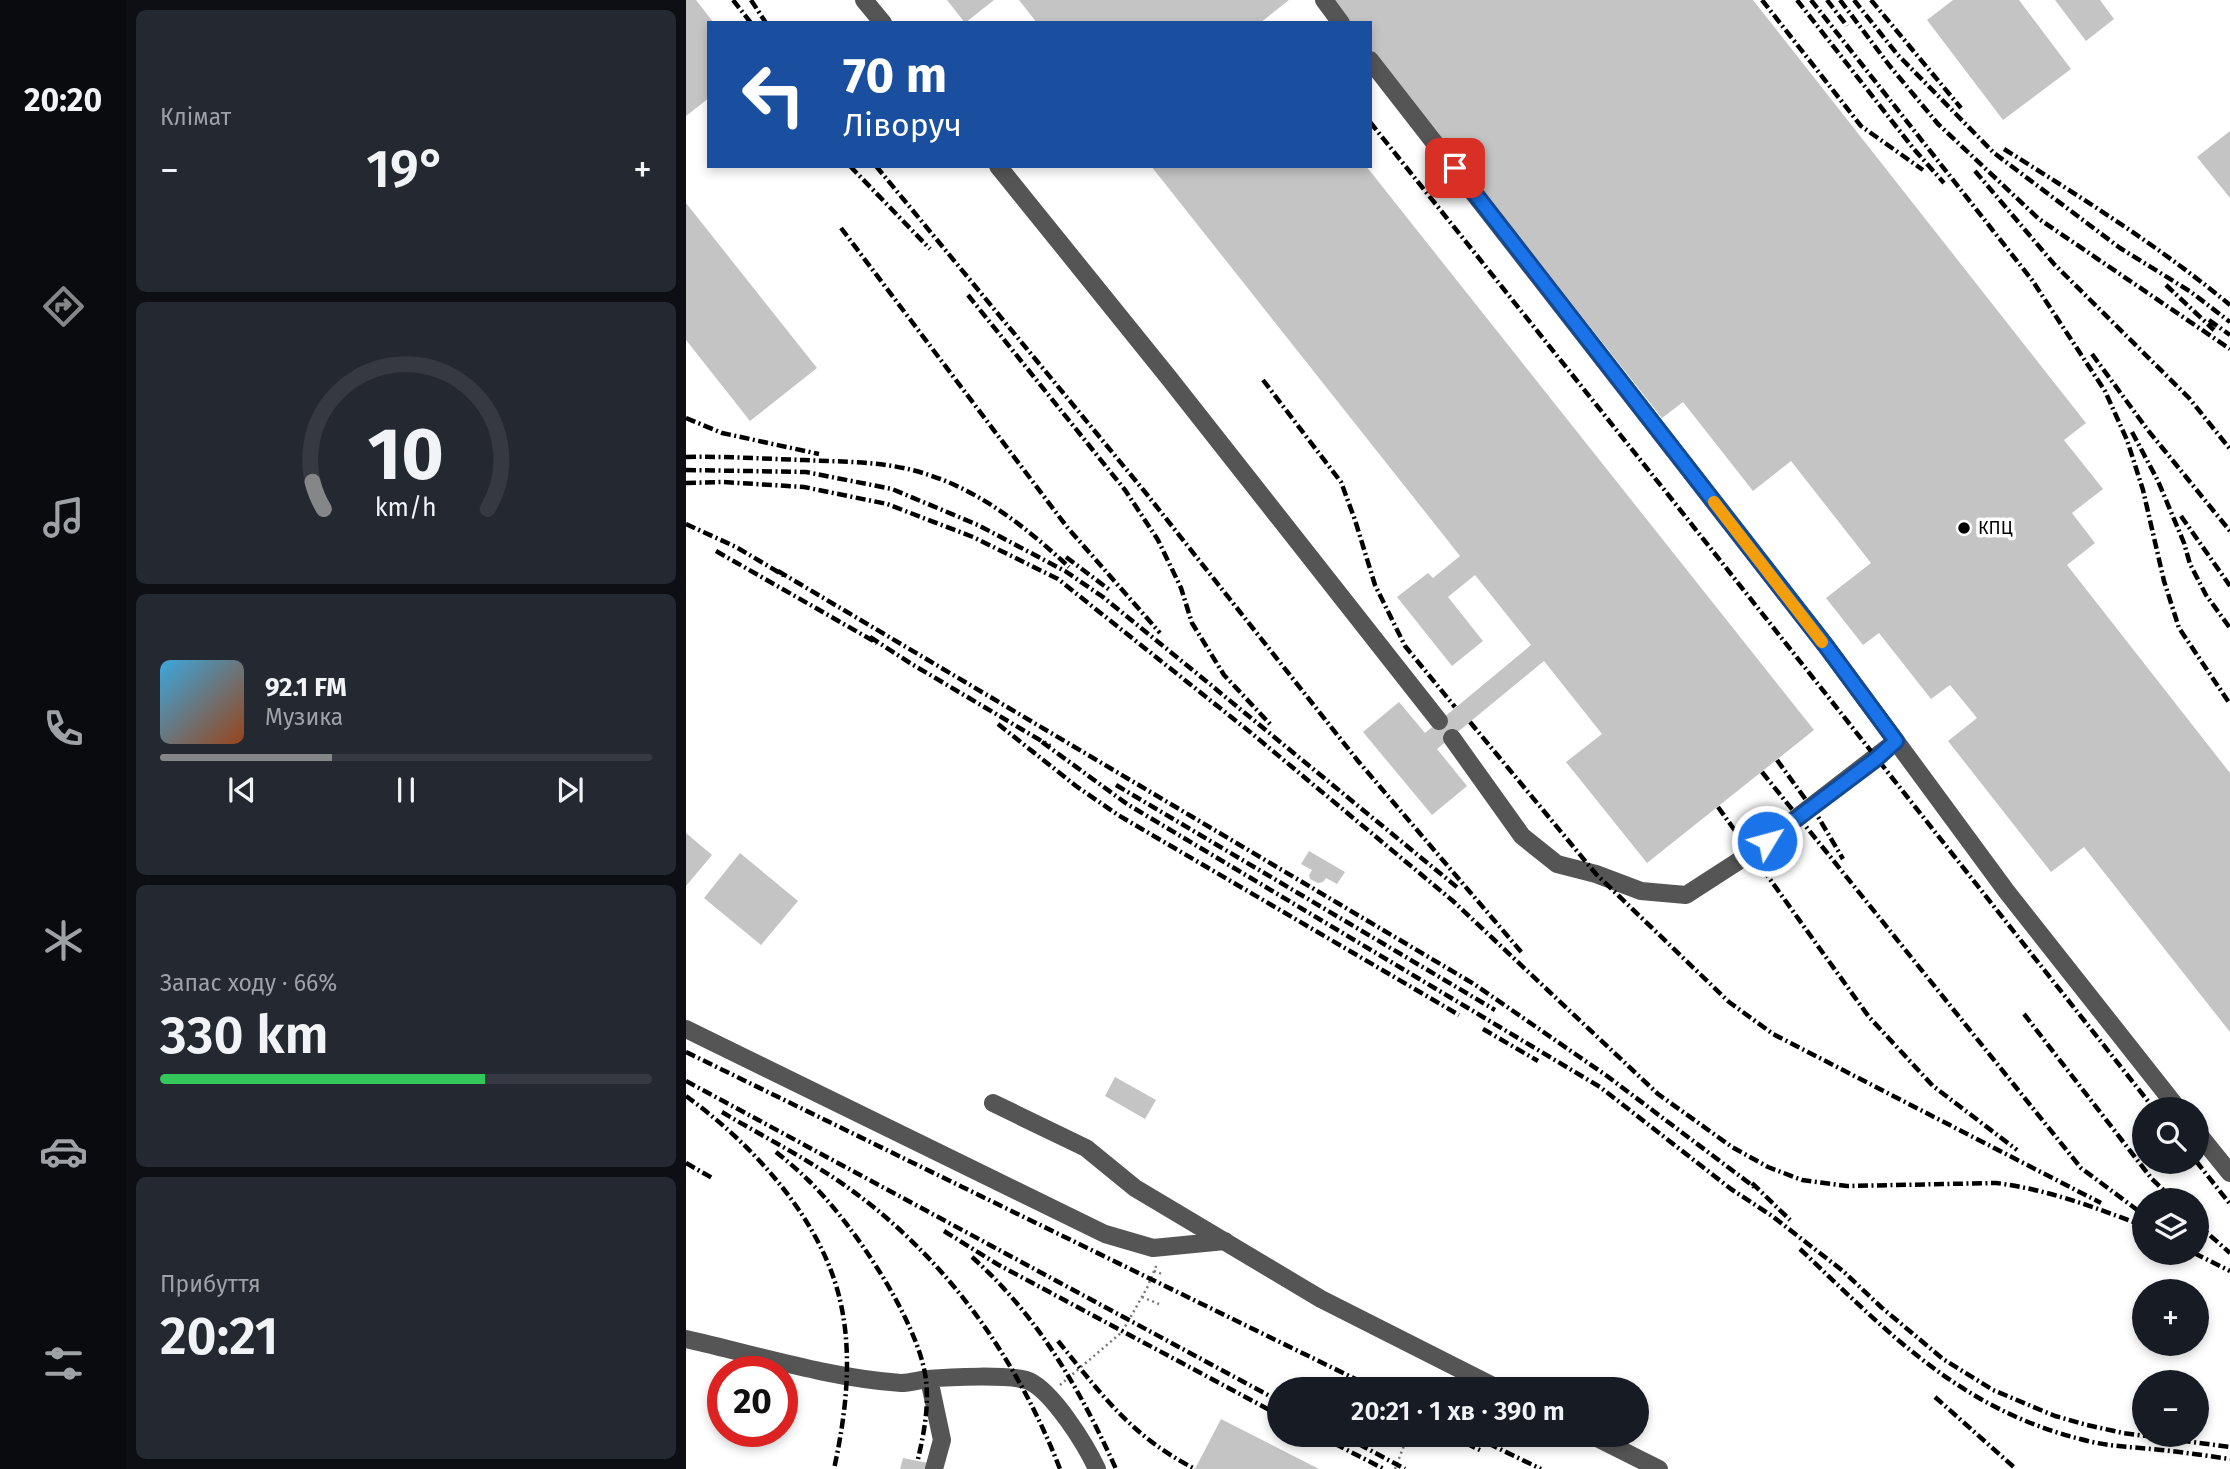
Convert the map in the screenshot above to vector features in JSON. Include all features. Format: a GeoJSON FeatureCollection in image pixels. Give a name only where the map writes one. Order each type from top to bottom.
{"type":"FeatureCollection","features":[{"type":"Feature","properties":{"kind":"lane"},"geometry":{"type":"LineString","coordinates":[[864,0],[881,21]]}},
{"type":"Feature","properties":{"kind":"lane"},"geometry":{"type":"LineString","coordinates":[[1324,0],[1340,21]]}},
{"type":"Feature","properties":{"kind":"lane"},"geometry":{"type":"LineString","coordinates":[[1372,63],[1826,646],[2007,891],[2169,1097]]}},
{"type":"Feature","properties":{"kind":"lane"},"geometry":{"type":"LineString","coordinates":[[1000,168],[1439,721]]}},
{"type":"Feature","properties":{"kind":"lane"},"geometry":{"type":"LineString","coordinates":[[1451,738],[1522,836],[1557,864],[1596,874],[1641,891],[1686,894],[1751,853],[1896,741]]}},
{"type":"Feature","properties":{"kind":"lane"},"geometry":{"type":"LineString","coordinates":[[686,1029],[1105,1234],[1153,1248],[1225,1241]]}},
{"type":"Feature","properties":{"kind":"lane"},"geometry":{"type":"LineString","coordinates":[[993,1103],[1086,1148],[1135,1188],[1321,1300],[1474,1377]]}},
{"type":"Feature","properties":{"kind":"lane"},"geometry":{"type":"LineString","coordinates":[[2209,1147],[2230,1173]]}},
{"type":"Feature","properties":{"kind":"lane"},"geometry":{"type":"LineString","coordinates":[[686,1339],[846,1376],[905,1383],[929,1379],[990,1377],[1027,1380],[1048,1395],[1088,1450],[1097,1469]]}},
{"type":"Feature","properties":{"kind":"lane"},"geometry":{"type":"LineString","coordinates":[[929,1379],[942,1440],[934,1469]]}},
{"type":"Feature","properties":{"kind":"lane"},"geometry":{"type":"LineString","coordinates":[[1615,1447],[1659,1469]]}},
{"type":"Feature","properties":{"kind":"path"},"geometry":{"type":"LineString","coordinates":[[1048,1395],[1122,1332],[1157,1266],[1153,1248]]}},
{"type":"Feature","properties":{"kind":"path"},"geometry":{"type":"LineString","coordinates":[[1154,1271],[1162,1274]]}},
{"type":"Feature","properties":{"kind":"path"},"geometry":{"type":"LineString","coordinates":[[1142,1297],[1159,1304]]}},
{"type":"Feature","properties":{"kind":"path"},"geometry":{"type":"LineString","coordinates":[[1395,1469],[1403,1447]]}},
{"type":"Feature","properties":{"kind":"building"},"geometry":{"type":"Polygon","coordinates":[[[686,0],[696,0],[712,21],[707,21],[707,100],[686,116],[686,0]]]}},
{"type":"Feature","properties":{"kind":"building"},"geometry":{"type":"Polygon","coordinates":[[[947,0],[994,0],[968,21],[963,21],[947,0]]]}},
{"type":"Feature","properties":{"kind":"building"},"geometry":{"type":"Polygon","coordinates":[[[1019,0],[1289,0],[1263,21],[1035,21],[1019,0]]]}},
{"type":"Feature","properties":{"kind":"building","name":"КПЦ"},"geometry":{"type":"Polygon","coordinates":[[[1332,0],[1753,0],[2086,423],[2064,440],[2103,489],[2072,513],[2095,543],[2067,565],[2230,773],[2230,1032],[2084,847],[2051,872],[1948,741],[1977,718],[1950,685],[1931,699],[1879,633],[1863,645],[1826,598],[1871,563],[1791,461],[1753,491],[1683,402],[1662,418],[1372,51],[1372,21],[1348,21],[1332,0]]]}},
{"type":"Feature","properties":{"kind":"building"},"geometry":{"type":"Polygon","coordinates":[[[1953,0],[2019,0],[2071,69],[2003,120],[1927,20],[1953,0]]]}},
{"type":"Feature","properties":{"kind":"building"},"geometry":{"type":"Polygon","coordinates":[[[2055,0],[2100,0],[2114,19],[2086,41],[2055,0]]]}},
{"type":"Feature","properties":{"kind":"building"},"geometry":{"type":"Polygon","coordinates":[[[2230,131],[2230,198],[2197,157],[2230,131]]]}},
{"type":"Feature","properties":{"kind":"building"},"geometry":{"type":"Polygon","coordinates":[[[1153,168],[1368,168],[1814,730],[1647,863],[1566,762],[1602,734],[1544,661],[1437,749],[1467,786],[1432,815],[1363,732],[1399,702],[1425,733],[1531,645],[1475,575],[1448,597],[1483,641],[1452,666],[1397,597],[1428,573],[1433,578],[1460,556],[1153,168]]]}},
{"type":"Feature","properties":{"kind":"building"},"geometry":{"type":"Polygon","coordinates":[[[686,203],[817,368],[750,421],[686,340],[686,203]]]}},
{"type":"Feature","properties":{"kind":"building"},"geometry":{"type":"Polygon","coordinates":[[[686,833],[712,855],[686,886],[686,833]]]}},
{"type":"Feature","properties":{"kind":"building"},"geometry":{"type":"Polygon","coordinates":[[[1309,851],[1345,872],[1337,884],[1326,878],[1318,883],[1310,879],[1312,870],[1301,864],[1309,851]]]}},
{"type":"Feature","properties":{"kind":"building"},"geometry":{"type":"Polygon","coordinates":[[[740,853],[798,901],[761,945],[704,898],[740,853]]]}},
{"type":"Feature","properties":{"kind":"building"},"geometry":{"type":"Polygon","coordinates":[[[1115,1077],[1156,1100],[1145,1119],[1105,1096],[1115,1077]]]}},
{"type":"Feature","properties":{"kind":"building"},"geometry":{"type":"Polygon","coordinates":[[[1221,1419],[1267,1442],[1267,1447],[1276,1447],[1319,1469],[1195,1469],[1221,1419]]]}},
{"type":"Feature","properties":{"kind":"building"},"geometry":{"type":"Polygon","coordinates":[[[903,1458],[928,1463],[927,1469],[900,1469],[903,1458]]]}},
{"type":"Feature","properties":{"kind":"railway"},"geometry":{"type":"LineString","coordinates":[[733,0],[749,21]]}},
{"type":"Feature","properties":{"kind":"railway"},"geometry":{"type":"LineString","coordinates":[[751,0],[765,21]]}},
{"type":"Feature","properties":{"kind":"railway"},"geometry":{"type":"LineString","coordinates":[[1762,0],[1861,126],[1923,170]]}},
{"type":"Feature","properties":{"kind":"railway"},"geometry":{"type":"LineString","coordinates":[[1797,0],[1913,148],[1944,183]]}},
{"type":"Feature","properties":{"kind":"railway"},"geometry":{"type":"LineString","coordinates":[[1811,0],[2032,280],[2105,391],[2127,440],[2143,490],[2164,581],[2179,628],[2230,704]]}},
{"type":"Feature","properties":{"kind":"railway"},"geometry":{"type":"LineString","coordinates":[[1827,0],[1847,26]]}},
{"type":"Feature","properties":{"kind":"railway"},"geometry":{"type":"LineString","coordinates":[[1840,0],[1938,124],[2039,219],[2230,349]]}},
{"type":"Feature","properties":{"kind":"railway"},"geometry":{"type":"LineString","coordinates":[[1854,0],[1897,54],[1994,153],[2120,248],[2191,292],[2230,322]]}},
{"type":"Feature","properties":{"kind":"railway"},"geometry":{"type":"LineString","coordinates":[[1871,0],[1961,108]]}},
{"type":"Feature","properties":{"kind":"railway"},"geometry":{"type":"LineString","coordinates":[[1372,124],[2145,1097]]}},
{"type":"Feature","properties":{"kind":"railway"},"geometry":{"type":"LineString","coordinates":[[2004,149],[2148,243],[2230,305]]}},
{"type":"Feature","properties":{"kind":"railway"},"geometry":{"type":"LineString","coordinates":[[852,168],[930,249]]}},
{"type":"Feature","properties":{"kind":"railway"},"geometry":{"type":"LineString","coordinates":[[878,168],[1145,492],[1358,761],[1523,954]]}},
{"type":"Feature","properties":{"kind":"railway"},"geometry":{"type":"LineString","coordinates":[[1975,171],[2054,264],[2189,398],[2230,449]]}},
{"type":"Feature","properties":{"kind":"railway"},"geometry":{"type":"LineString","coordinates":[[841,228],[1067,527],[1160,633]]}},
{"type":"Feature","properties":{"kind":"railway"},"geometry":{"type":"LineString","coordinates":[[2166,285],[2214,330]]}},
{"type":"Feature","properties":{"kind":"railway"},"geometry":{"type":"LineString","coordinates":[[968,295],[1125,490],[1158,540],[1181,588],[1192,623],[1224,675],[1270,724]]}},
{"type":"Feature","properties":{"kind":"railway"},"geometry":{"type":"LineString","coordinates":[[2209,320],[2230,335]]}},
{"type":"Feature","properties":{"kind":"railway"},"geometry":{"type":"LineString","coordinates":[[2092,354],[2147,429],[2230,531]]}},
{"type":"Feature","properties":{"kind":"railway"},"geometry":{"type":"LineString","coordinates":[[1263,380],[1341,482],[1375,585],[1405,646],[1455,707]]}},
{"type":"Feature","properties":{"kind":"railway"},"geometry":{"type":"LineString","coordinates":[[686,418],[722,433],[819,454]]}},
{"type":"Feature","properties":{"kind":"railway"},"geometry":{"type":"LineString","coordinates":[[2132,432],[2158,481],[2190,564],[2206,595],[2230,628]]}},
{"type":"Feature","properties":{"kind":"railway"},"geometry":{"type":"LineString","coordinates":[[686,457],[881,464],[926,474],[985,501],[1020,525],[1069,567]]}},
{"type":"Feature","properties":{"kind":"railway"},"geometry":{"type":"LineString","coordinates":[[686,470],[806,472],[892,489],[978,525],[1065,571],[1103,597],[1458,888]]}},
{"type":"Feature","properties":{"kind":"railway"},"geometry":{"type":"LineString","coordinates":[[686,483],[723,482],[804,487],[887,504],[973,537],[1058,579],[1250,732],[1453,901],[1658,1094],[1732,1147],[1768,1167],[1802,1180],[1847,1186],[1996,1183],[2068,1199],[2132,1221]]}},
{"type":"Feature","properties":{"kind":"railway"},"geometry":{"type":"LineString","coordinates":[[2181,516],[2230,586]]}},
{"type":"Feature","properties":{"kind":"railway"},"geometry":{"type":"LineString","coordinates":[[686,524],[736,547],[785,576]]}},
{"type":"Feature","properties":{"kind":"railway"},"geometry":{"type":"LineString","coordinates":[[716,551],[877,643]]}},
{"type":"Feature","properties":{"kind":"railway"},"geometry":{"type":"LineString","coordinates":[[1066,557],[1111,591]]}},
{"type":"Feature","properties":{"kind":"railway"},"geometry":{"type":"LineString","coordinates":[[778,571],[1474,984],[1607,1076],[1757,1189]]}},
{"type":"Feature","properties":{"kind":"railway"},"geometry":{"type":"LineString","coordinates":[[870,637],[1050,746]]}},
{"type":"Feature","properties":{"kind":"railway"},"geometry":{"type":"LineString","coordinates":[[1470,722],[1596,874],[1729,1002],[1773,1034],[2101,1203]]}},
{"type":"Feature","properties":{"kind":"railway"},"geometry":{"type":"LineString","coordinates":[[998,724],[1076,786],[1118,815],[1459,1015]]}},
{"type":"Feature","properties":{"kind":"railway"},"geometry":{"type":"LineString","coordinates":[[1042,742],[1127,804],[1600,1087],[1731,1189],[1772,1216],[1843,1271],[1943,1359],[1993,1390],[2055,1416],[2087,1425],[2123,1433],[2230,1447]]}},
{"type":"Feature","properties":{"kind":"railway"},"geometry":{"type":"LineString","coordinates":[[1777,760],[1817,815],[1843,859]]}},
{"type":"Feature","properties":{"kind":"railway"},"geometry":{"type":"LineString","coordinates":[[1762,772],[2081,1168],[2132,1206]]}},
{"type":"Feature","properties":{"kind":"railway"},"geometry":{"type":"LineString","coordinates":[[1116,785],[1495,1010]]}},
{"type":"Feature","properties":{"kind":"railway"},"geometry":{"type":"LineString","coordinates":[[1718,807],[1869,1017],[1933,1086],[2017,1150]]}},
{"type":"Feature","properties":{"kind":"railway"},"geometry":{"type":"LineString","coordinates":[[2024,1014],[2161,1188]]}},
{"type":"Feature","properties":{"kind":"railway"},"geometry":{"type":"LineString","coordinates":[[1483,1029],[1538,1061]]}},
{"type":"Feature","properties":{"kind":"railway"},"geometry":{"type":"LineString","coordinates":[[686,1052],[1351,1377]]}},
{"type":"Feature","properties":{"kind":"railway"},"geometry":{"type":"LineString","coordinates":[[686,1081],[1267,1395]]}},
{"type":"Feature","properties":{"kind":"railway"},"geometry":{"type":"LineString","coordinates":[[686,1096],[735,1137],[781,1185],[817,1240],[831,1270],[844,1321],[847,1363],[845,1406],[834,1469]]}},
{"type":"Feature","properties":{"kind":"railway"},"geometry":{"type":"LineString","coordinates":[[722,1112],[842,1183],[892,1222],[923,1252],[952,1284],[1002,1353],[1024,1390],[1060,1469]]}},
{"type":"Feature","properties":{"kind":"railway"},"geometry":{"type":"LineString","coordinates":[[776,1152],[808,1180],[844,1220],[880,1273],[911,1330],[921,1356],[927,1390],[918,1459]]}},
{"type":"Feature","properties":{"kind":"railway"},"geometry":{"type":"LineString","coordinates":[[686,1163],[714,1179]]}},
{"type":"Feature","properties":{"kind":"railway"},"geometry":{"type":"LineString","coordinates":[[2206,1174],[2230,1204]]}},
{"type":"Feature","properties":{"kind":"railway"},"geometry":{"type":"LineString","coordinates":[[1752,1183],[1790,1220]]}},
{"type":"Feature","properties":{"kind":"railway"},"geometry":{"type":"LineString","coordinates":[[944,1231],[997,1264],[1267,1409]]}},
{"type":"Feature","properties":{"kind":"railway"},"geometry":{"type":"LineString","coordinates":[[2209,1234],[2230,1253]]}},
{"type":"Feature","properties":{"kind":"railway"},"geometry":{"type":"LineString","coordinates":[[1800,1249],[1865,1311],[1930,1366],[2002,1410],[2043,1428],[2097,1443],[2230,1459]]}},
{"type":"Feature","properties":{"kind":"railway"},"geometry":{"type":"LineString","coordinates":[[972,1257],[1017,1304],[1055,1355],[1088,1410],[1116,1469]]}},
{"type":"Feature","properties":{"kind":"railway"},"geometry":{"type":"LineString","coordinates":[[2209,1260],[2230,1271]]}},
{"type":"Feature","properties":{"kind":"railway"},"geometry":{"type":"LineString","coordinates":[[1058,1341],[1104,1397],[1135,1428],[1153,1443],[1195,1469]]}},
{"type":"Feature","properties":{"kind":"railway"},"geometry":{"type":"LineString","coordinates":[[1935,1397],[2016,1469]]}},
{"type":"Feature","properties":{"kind":"railway"},"geometry":{"type":"LineString","coordinates":[[1341,1447],[1384,1469]]}},
{"type":"Feature","properties":{"kind":"railway"},"geometry":{"type":"LineString","coordinates":[[1364,1447],[1405,1469]]}},
{"type":"Feature","properties":{"kind":"railway"},"geometry":{"type":"LineString","coordinates":[[1474,1447],[1480,1450]]}},
{"type":"Feature","properties":{"kind":"railway"},"geometry":{"type":"LineString","coordinates":[[1496,1447],[1541,1469]]}},
{"type":"Feature","properties":{"kind":"slow traffic"},"geometry":{"type":"LineString","coordinates":[[1714,502],[1822,642]]}},
{"type":"Feature","properties":{"kind":"place","name":"КПЦ"},"geometry":{"type":"Point","coordinates":[1964,528]}},
{"type":"Feature","properties":{"kind":"route"},"geometry":{"type":"LineString","coordinates":[[1455,168],[1826,646],[1896,741],[1767,841]]}}]}
